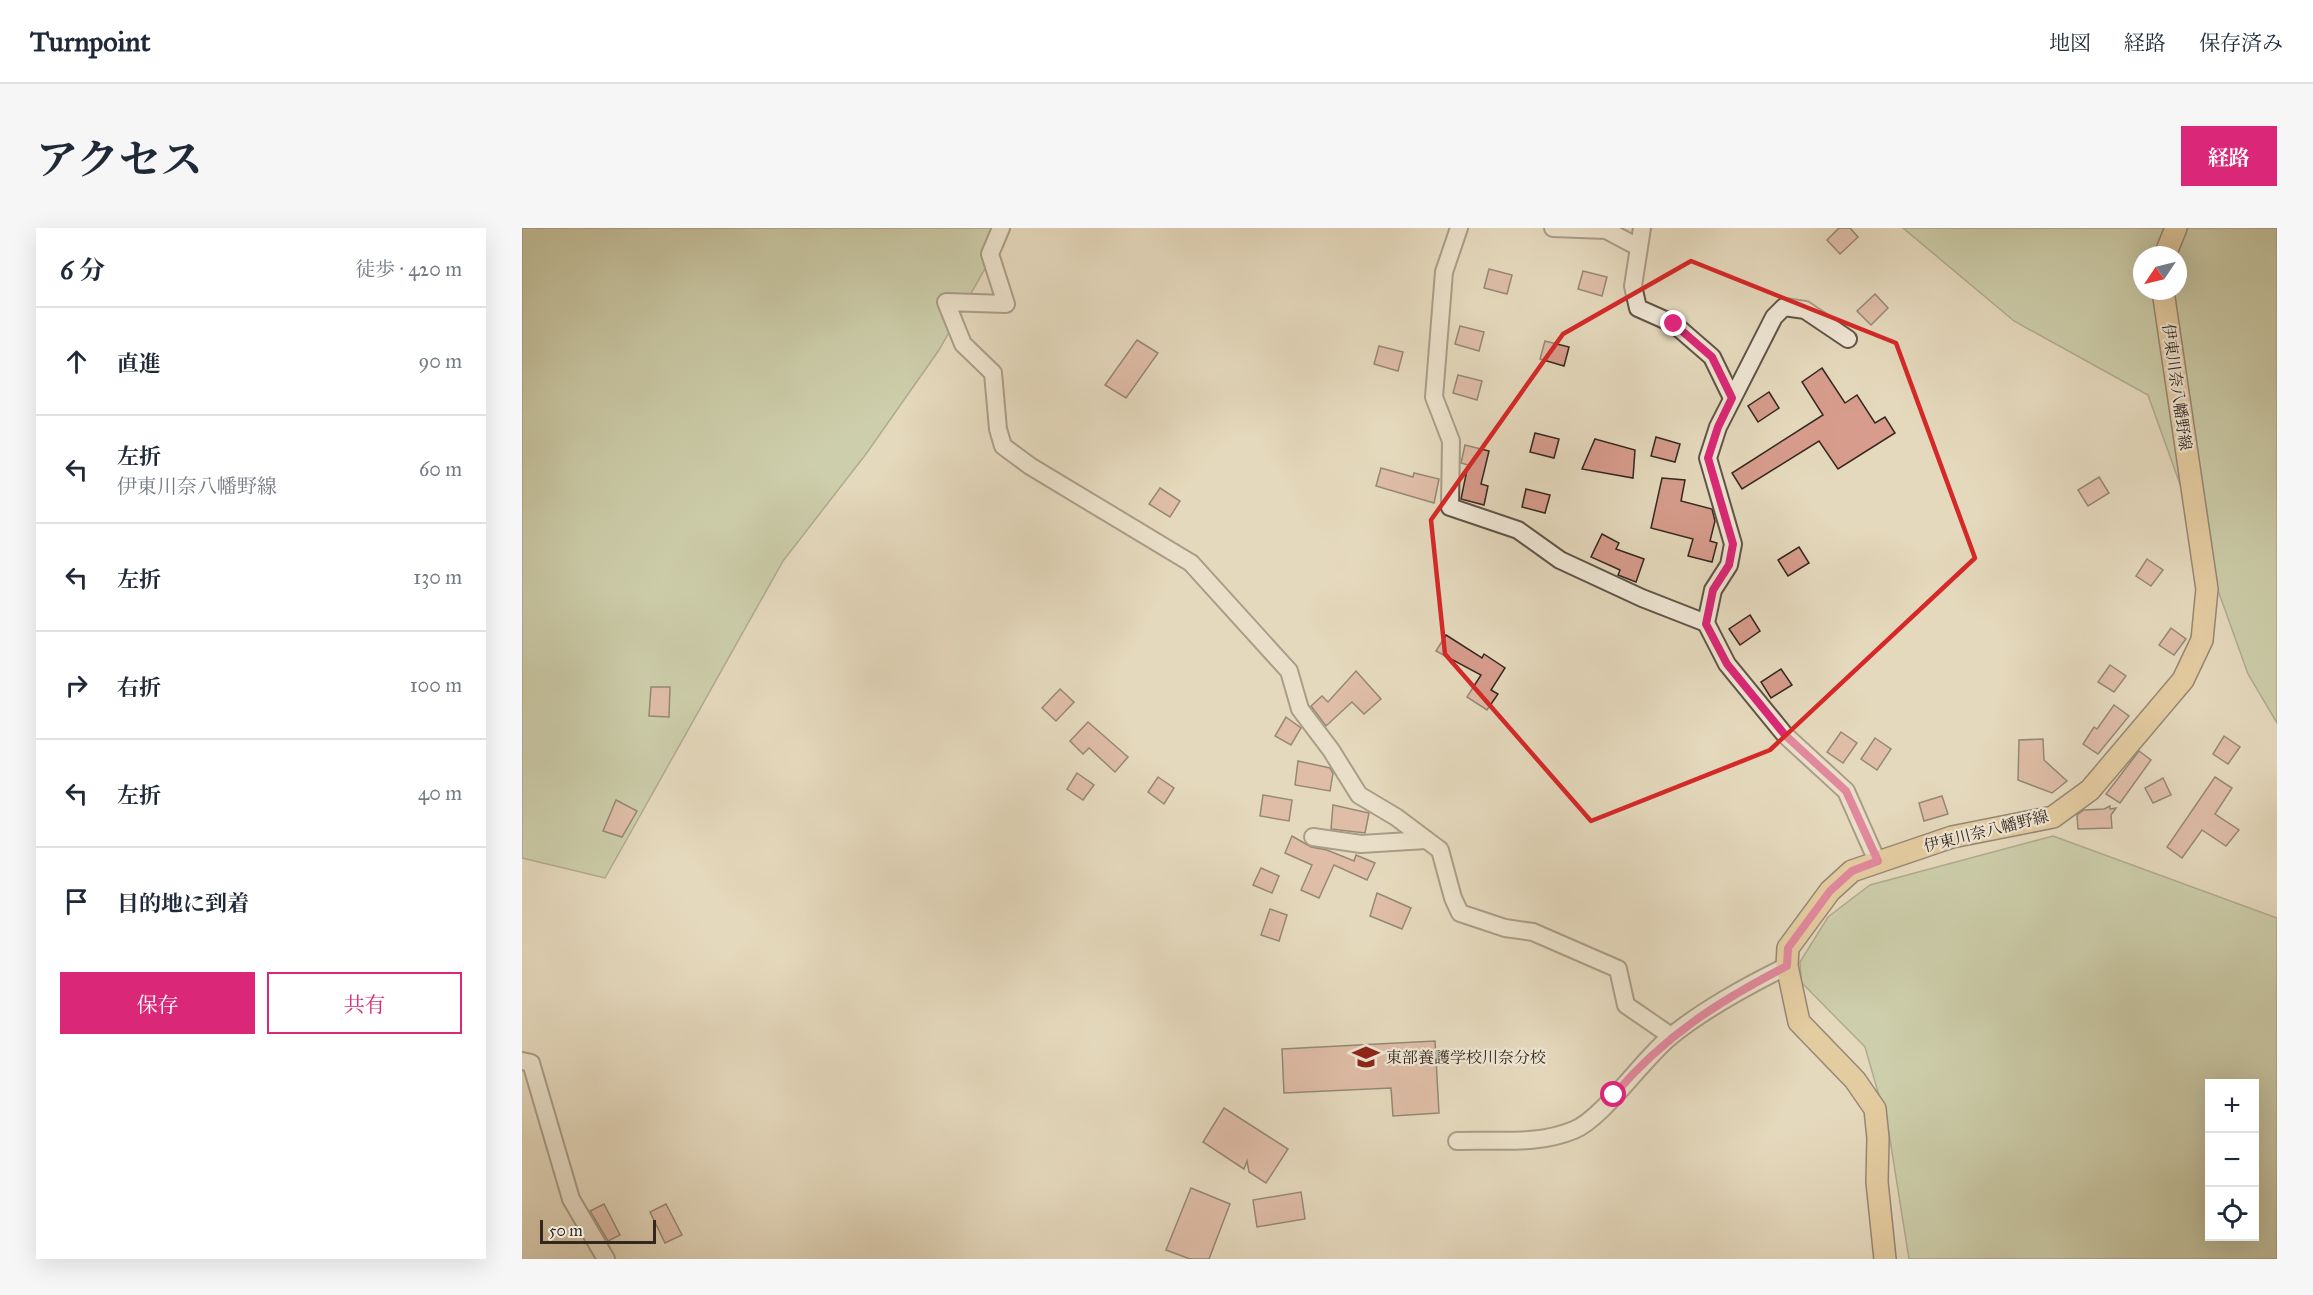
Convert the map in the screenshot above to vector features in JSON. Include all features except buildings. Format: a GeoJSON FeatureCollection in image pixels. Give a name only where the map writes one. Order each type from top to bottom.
{"type":"FeatureCollection","features":[{"type":"Feature","properties":{"kind":"main road"},"geometry":{"type":"LineString","coordinates":[[2169,246],[2176,228]]}},
{"type":"Feature","properties":{"kind":"main road","name":"伊東川奈八幡野線"},"geometry":{"type":"LineString","coordinates":[[1885,1259],[1877,1182],[1878,1138],[1875,1109],[1855,1080],[1799,1022],[1787,966],[1788,948],[1830,891],[1852,871],[1952,837],[2054,816],[2090,790],[2183,680],[2202,640],[2207,589],[2164,300]]}},
{"type":"Feature","properties":{"kind":"street"},"geometry":{"type":"LineString","coordinates":[[1001,228],[990,254],[1005,304],[946,302],[963,344],[993,373],[998,429],[1004,446],[1029,466],[1191,563],[1289,672],[1300,709],[1359,795],[1396,817],[1440,850],[1453,898],[1460,913],[1505,928],[1533,932],[1618,969],[1626,1005],[1671,1036]]}},
{"type":"Feature","properties":{"kind":"street"},"geometry":{"type":"LineString","coordinates":[[1459,228],[1444,272],[1434,397],[1451,441],[1450,507],[1518,531],[1560,560],[1642,598],[1706,624]]}},
{"type":"Feature","properties":{"kind":"street"},"geometry":{"type":"LineString","coordinates":[[1553,228],[1606,230],[1638,247]]}},
{"type":"Feature","properties":{"kind":"street"},"geometry":{"type":"LineString","coordinates":[[1641,228],[1633,286],[1638,308],[1674,324],[1712,357],[1732,398]]}},
{"type":"Feature","properties":{"kind":"street"},"geometry":{"type":"LineString","coordinates":[[1848,339],[1804,310],[1784,307],[1774,317],[1732,398],[1718,427],[1708,458],[1733,544],[1729,565],[1713,590],[1706,624],[1727,664],[1785,735],[1846,791],[1878,861]]}},
{"type":"Feature","properties":{"kind":"street"},"geometry":{"type":"LineString","coordinates":[[1312,837],[1361,844],[1426,840]]}},
{"type":"Feature","properties":{"kind":"street"},"geometry":{"type":"LineString","coordinates":[[1457,1141],[1536,1141],[1576,1129],[1594,1115],[1640,1065],[1671,1036],[1703,1014],[1787,966]]}},
{"type":"Feature","properties":{"kind":"street"},"geometry":{"type":"LineString","coordinates":[[522,1061],[531,1063],[571,1199],[606,1259]]}},
{"type":"Feature","properties":{"kind":"highlighted area"},"geometry":{"type":"Polygon","coordinates":[[[1691,261],[1896,343],[1975,558],[1770,750],[1591,821],[1445,654],[1431,520],[1563,334],[1691,261]]]}},
{"type":"Feature","properties":{"kind":"green space"},"geometry":{"type":"Polygon","coordinates":[[[522,228],[1008,228],[939,350],[866,454],[783,561],[605,878],[522,858],[522,228]]]}},
{"type":"Feature","properties":{"kind":"green space"},"geometry":{"type":"Polygon","coordinates":[[[1903,228],[2277,228],[2277,723],[2248,674],[2148,395],[2014,321],[1903,228]]]}},
{"type":"Feature","properties":{"kind":"green space"},"geometry":{"type":"Polygon","coordinates":[[[2053,836],[2277,918],[2277,1259],[1909,1259],[1888,1127],[1865,1047],[1801,982],[1800,962],[1828,917],[1870,885],[2053,836]]]}},
{"type":"Feature","properties":{"kind":"place","name":"東部養護学校川奈分校"},"geometry":{"type":"Point","coordinates":[1366,1057]}},
{"type":"Feature","properties":{"kind":"route"},"geometry":{"type":"LineString","coordinates":[[1614,1095],[1640,1065],[1671,1036],[1762,978],[1787,966],[1788,948],[1830,891],[1852,871],[1878,861],[1846,791],[1785,735],[1727,664],[1706,624],[1713,590],[1729,565],[1733,544],[1708,458],[1718,427],[1732,398],[1712,357],[1674,324]]}}]}
